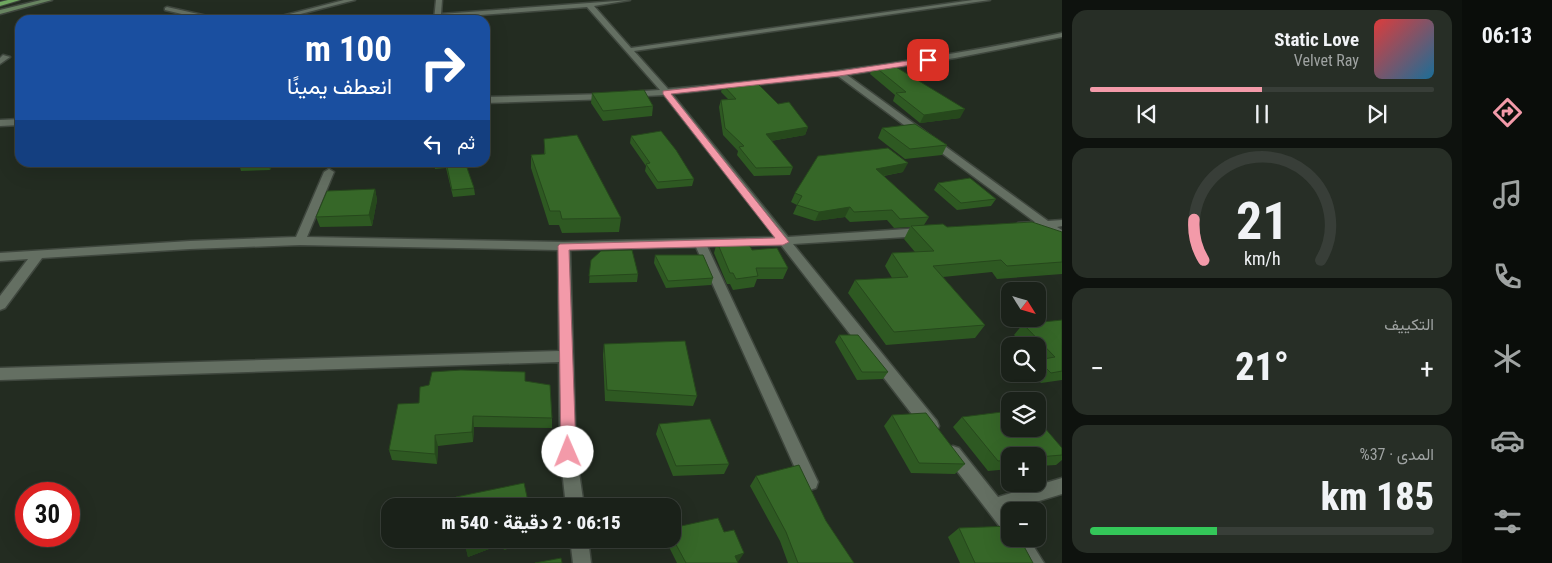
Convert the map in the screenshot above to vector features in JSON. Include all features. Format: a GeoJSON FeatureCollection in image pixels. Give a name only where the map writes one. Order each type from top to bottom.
{"type":"FeatureCollection","features":[{"type":"Feature","properties":{"kind":"highway"},"geometry":{"type":"LineString","coordinates":[[1,9],[18,0]]}},
{"type":"Feature","properties":{"kind":"main road"},"geometry":{"type":"LineString","coordinates":[[1,9],[40,0]]}},
{"type":"Feature","properties":{"kind":"main road"},"geometry":{"type":"LineString","coordinates":[[1,9],[49,0]]}},
{"type":"Feature","properties":{"kind":"street"},"geometry":{"type":"LineString","coordinates":[[292,15],[352,0]]}},
{"type":"Feature","properties":{"kind":"street"},"geometry":{"type":"LineString","coordinates":[[437,15],[439,0]]}},
{"type":"Feature","properties":{"kind":"street"},"geometry":{"type":"LineString","coordinates":[[472,15],[627,0]]}},
{"type":"Feature","properties":{"kind":"street"},"geometry":{"type":"LineString","coordinates":[[629,50],[987,0]]}},
{"type":"Feature","properties":{"kind":"street"},"geometry":{"type":"LineString","coordinates":[[589,5],[666,92],[783,242],[1001,513]]}},
{"type":"Feature","properties":{"kind":"street"},"geometry":{"type":"LineString","coordinates":[[167,8],[196,15]]}},
{"type":"Feature","properties":{"kind":"street"},"geometry":{"type":"LineString","coordinates":[[309,15],[310,11]]}},
{"type":"Feature","properties":{"kind":"street"},"geometry":{"type":"LineString","coordinates":[[490,100],[600,98],[839,73],[946,58],[1062,35]]}},
{"type":"Feature","properties":{"kind":"street"},"geometry":{"type":"LineString","coordinates":[[839,73],[1062,236]]}},
{"type":"Feature","properties":{"kind":"street"},"geometry":{"type":"LineString","coordinates":[[300,242],[329,172]]}},
{"type":"Feature","properties":{"kind":"street"},"geometry":{"type":"LineString","coordinates":[[1007,226],[1062,223]]}},
{"type":"Feature","properties":{"kind":"street"},"geometry":{"type":"LineString","coordinates":[[0,257],[190,245],[300,242],[564,246],[783,242],[930,232]]}},
{"type":"Feature","properties":{"kind":"street"},"geometry":{"type":"LineString","coordinates":[[700,243],[810,482]]}},
{"type":"Feature","properties":{"kind":"street"},"geometry":{"type":"LineString","coordinates":[[564,246],[568,452],[574,498]]}},
{"type":"Feature","properties":{"kind":"street"},"geometry":{"type":"LineString","coordinates":[[0,305],[38,255]]}},
{"type":"Feature","properties":{"kind":"street"},"geometry":{"type":"LineString","coordinates":[[0,374],[566,356]]}},
{"type":"Feature","properties":{"kind":"street"},"geometry":{"type":"LineString","coordinates":[[996,506],[1062,486]]}},
{"type":"Feature","properties":{"kind":"street"},"geometry":{"type":"LineString","coordinates":[[1024,547],[1035,563]]}},
{"type":"Feature","properties":{"kind":"street"},"geometry":{"type":"LineString","coordinates":[[580,548],[582,563]]}},
{"type":"Feature","properties":{"kind":"building"},"geometry":{"type":"Polygon","coordinates":[[[891,64],[965,109],[924,115],[896,93],[906,92],[874,66],[891,64]]]}},
{"type":"Feature","properties":{"kind":"building"},"geometry":{"type":"Polygon","coordinates":[[[756,82],[778,104],[789,102],[808,127],[766,134],[793,167],[756,168],[739,147],[744,146],[725,128],[721,100],[736,99],[723,85],[756,82]]]}},
{"type":"Feature","properties":{"kind":"building"},"geometry":{"type":"Polygon","coordinates":[[[644,90],[653,106],[603,111],[592,93],[644,90]]]}},
{"type":"Feature","properties":{"kind":"building"},"geometry":{"type":"Polygon","coordinates":[[[915,124],[947,145],[910,149],[882,128],[915,124]]]}},
{"type":"Feature","properties":{"kind":"building"},"geometry":{"type":"Polygon","coordinates":[[[661,131],[676,150],[694,179],[658,182],[646,164],[650,163],[631,136],[661,131]]]}},
{"type":"Feature","properties":{"kind":"building"},"geometry":{"type":"Polygon","coordinates":[[[577,135],[621,218],[562,219],[560,211],[550,211],[531,155],[545,154],[544,139],[577,135]]]}},
{"type":"Feature","properties":{"kind":"building"},"geometry":{"type":"Polygon","coordinates":[[[888,148],[908,163],[876,169],[929,217],[900,219],[892,210],[854,212],[850,207],[819,212],[797,205],[802,196],[795,193],[818,156],[888,148]]]}},
{"type":"Feature","properties":{"kind":"building"},"geometry":{"type":"Polygon","coordinates":[[[447,167],[467,167],[474,188],[452,190],[447,167]]]}},
{"type":"Feature","properties":{"kind":"building"},"geometry":{"type":"Polygon","coordinates":[[[970,178],[996,199],[961,203],[938,183],[970,178]]]}},
{"type":"Feature","properties":{"kind":"building"},"geometry":{"type":"Polygon","coordinates":[[[375,189],[369,215],[316,217],[327,191],[375,189]]]}},
{"type":"Feature","properties":{"kind":"building"},"geometry":{"type":"Polygon","coordinates":[[[1032,222],[1062,232],[1062,262],[1007,266],[1001,260],[933,266],[985,325],[894,332],[855,280],[908,277],[892,253],[934,251],[911,226],[943,224],[947,227],[1032,222]]]}},
{"type":"Feature","properties":{"kind":"building"},"geometry":{"type":"Polygon","coordinates":[[[746,239],[752,250],[777,248],[788,268],[756,268],[758,276],[736,279],[733,273],[730,273],[717,242],[746,239]]]}},
{"type":"Feature","properties":{"kind":"building"},"geometry":{"type":"Polygon","coordinates":[[[632,250],[638,274],[589,276],[591,260],[601,251],[632,250]]]}},
{"type":"Feature","properties":{"kind":"building"},"geometry":{"type":"Polygon","coordinates":[[[655,255],[703,255],[713,278],[668,281],[655,255]]]}},
{"type":"Feature","properties":{"kind":"building"},"geometry":{"type":"Polygon","coordinates":[[[1062,320],[1062,371],[1051,373],[1046,368],[1046,359],[1055,357],[1046,348],[1046,337],[1036,337],[1027,328],[1046,328],[1046,322],[1062,320]]]}},
{"type":"Feature","properties":{"kind":"building"},"geometry":{"type":"Polygon","coordinates":[[[839,335],[858,335],[888,372],[862,372],[839,335]]]}},
{"type":"Feature","properties":{"kind":"building"},"geometry":{"type":"Polygon","coordinates":[[[685,341],[697,396],[607,390],[604,344],[685,341]]]}},
{"type":"Feature","properties":{"kind":"building"},"geometry":{"type":"Polygon","coordinates":[[[461,370],[525,372],[525,381],[550,385],[552,418],[473,416],[472,432],[435,435],[435,454],[389,450],[398,404],[419,403],[420,387],[429,385],[432,372],[461,370]]]}},
{"type":"Feature","properties":{"kind":"building"},"geometry":{"type":"Polygon","coordinates":[[[1001,412],[1001,437],[1046,437],[1046,429],[1062,448],[1062,455],[1046,456],[1046,447],[1001,447],[1001,461],[998,461],[962,417],[1001,412]]]}},
{"type":"Feature","properties":{"kind":"building"},"geometry":{"type":"Polygon","coordinates":[[[926,413],[965,464],[919,463],[892,415],[926,413]]]}},
{"type":"Feature","properties":{"kind":"building"},"geometry":{"type":"Polygon","coordinates":[[[710,419],[729,464],[676,466],[659,424],[710,419]]]}},
{"type":"Feature","properties":{"kind":"building"},"geometry":{"type":"Polygon","coordinates":[[[799,465],[826,521],[854,563],[798,563],[786,532],[756,476],[799,465]]]}},
{"type":"Feature","properties":{"kind":"building"},"geometry":{"type":"Polygon","coordinates":[[[524,483],[527,498],[456,498],[524,483]]]}},
{"type":"Feature","properties":{"kind":"building"},"geometry":{"type":"Polygon","coordinates":[[[718,518],[724,532],[734,530],[744,553],[735,556],[738,563],[686,563],[678,548],[681,548],[681,526],[718,518]]]}},
{"type":"Feature","properties":{"kind":"building"},"geometry":{"type":"Polygon","coordinates":[[[1001,526],[1001,547],[1024,547],[1033,563],[975,563],[959,528],[1001,526]]]}},
{"type":"Feature","properties":{"kind":"building"},"geometry":{"type":"Polygon","coordinates":[[[561,558],[562,563],[535,563],[561,558]]]}},
{"type":"Feature","properties":{"kind":"route"},"geometry":{"type":"LineString","coordinates":[[568,452],[564,246],[783,242],[666,92],[839,73],[928,60]]}}]}
